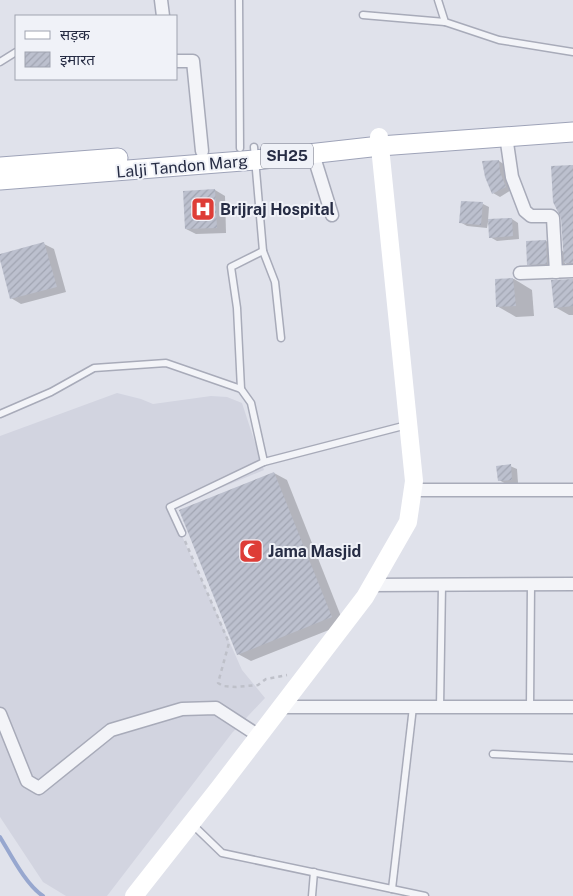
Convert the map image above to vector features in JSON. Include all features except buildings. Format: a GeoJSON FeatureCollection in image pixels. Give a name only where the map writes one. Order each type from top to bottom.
{"type":"FeatureCollection","features":[{"type":"Feature","properties":{"kind":"main road","name":"Lalji Tandon Marg"},"geometry":{"type":"LineString","coordinates":[[0,180],[64,168],[202,151],[313,154],[379,142],[476,129],[573,124]]}},
{"type":"Feature","properties":{"kind":"main road","name":"Lalji Tandon Marg"},"geometry":{"type":"LineString","coordinates":[[0,167],[64,168],[379,142],[573,132]]}},
{"type":"Feature","properties":{"kind":"street"},"geometry":{"type":"LineString","coordinates":[[161,0],[163,15]]}},
{"type":"Feature","properties":{"kind":"street"},"geometry":{"type":"LineString","coordinates":[[178,61],[193,61],[202,151]]}},
{"type":"Feature","properties":{"kind":"street"},"geometry":{"type":"LineString","coordinates":[[506,136],[512,177],[525,211],[532,216],[551,216],[553,218],[556,272]]}},
{"type":"Feature","properties":{"kind":"street"},"geometry":{"type":"LineString","coordinates":[[134,896],[259,736],[364,597],[408,522],[414,481],[379,142]]}},
{"type":"Feature","properties":{"kind":"street"},"geometry":{"type":"LineString","coordinates":[[313,154],[332,215]]}},
{"type":"Feature","properties":{"kind":"street"},"geometry":{"type":"LineString","coordinates":[[520,273],[573,271]]}},
{"type":"Feature","properties":{"kind":"street"},"geometry":{"type":"LineString","coordinates":[[412,490],[573,490]]}},
{"type":"Feature","properties":{"kind":"street"},"geometry":{"type":"LineString","coordinates":[[371,585],[573,584]]}},
{"type":"Feature","properties":{"kind":"street"},"geometry":{"type":"LineString","coordinates":[[281,707],[573,707]]}},
{"type":"Feature","properties":{"kind":"street"},"geometry":{"type":"LineString","coordinates":[[0,714],[27,781],[38,788],[111,730],[182,710],[216,708],[259,736]]}},
{"type":"Feature","properties":{"kind":"lane"},"geometry":{"type":"LineString","coordinates":[[239,0],[250,152],[263,251],[276,282],[281,338]]}},
{"type":"Feature","properties":{"kind":"lane"},"geometry":{"type":"LineString","coordinates":[[438,0],[446,22]]}},
{"type":"Feature","properties":{"kind":"lane"},"geometry":{"type":"LineString","coordinates":[[363,15],[446,22],[499,40],[573,52]]}},
{"type":"Feature","properties":{"kind":"lane"},"geometry":{"type":"LineString","coordinates":[[0,62],[15,53]]}},
{"type":"Feature","properties":{"kind":"lane"},"geometry":{"type":"LineString","coordinates":[[263,251],[231,267],[237,308],[241,389],[251,403],[264,462]]}},
{"type":"Feature","properties":{"kind":"lane"},"geometry":{"type":"LineString","coordinates":[[0,414],[51,392],[94,368],[166,362],[241,389]]}},
{"type":"Feature","properties":{"kind":"lane"},"geometry":{"type":"LineString","coordinates":[[182,533],[170,507],[264,462],[408,425]]}},
{"type":"Feature","properties":{"kind":"lane"},"geometry":{"type":"LineString","coordinates":[[530,707],[531,584]]}},
{"type":"Feature","properties":{"kind":"lane"},"geometry":{"type":"LineString","coordinates":[[440,708],[442,585]]}},
{"type":"Feature","properties":{"kind":"lane"},"geometry":{"type":"LineString","coordinates":[[392,889],[413,708]]}},
{"type":"Feature","properties":{"kind":"lane"},"geometry":{"type":"LineString","coordinates":[[494,754],[573,758]]}},
{"type":"Feature","properties":{"kind":"lane"},"geometry":{"type":"LineString","coordinates":[[191,824],[222,853],[425,896]]}},
{"type":"Feature","properties":{"kind":"lane"},"geometry":{"type":"LineString","coordinates":[[312,896],[314,872]]}},
{"type":"Feature","properties":{"kind":"path"},"geometry":{"type":"LineString","coordinates":[[182,533],[230,643],[218,683],[223,686],[258,685],[266,679],[308,672]]}},
{"type":"Feature","properties":{"kind":"shaded area"},"geometry":{"type":"Polygon","coordinates":[[[117,393],[153,404],[211,396],[227,397],[242,403],[264,470],[170,509],[242,670],[265,698],[232,733],[107,896],[66,896],[43,882],[0,817],[0,436],[117,393]]]}},
{"type":"Feature","properties":{"kind":"waterway"},"geometry":{"type":"LineString","coordinates":[[0,837],[25,877],[43,896]]}},
{"type":"Feature","properties":{"kind":"place","name":"Brijraj Hospital"},"geometry":{"type":"Point","coordinates":[203,209]}},
{"type":"Feature","properties":{"kind":"place","name":"Jama Masjid"},"geometry":{"type":"Point","coordinates":[251,551]}}]}
